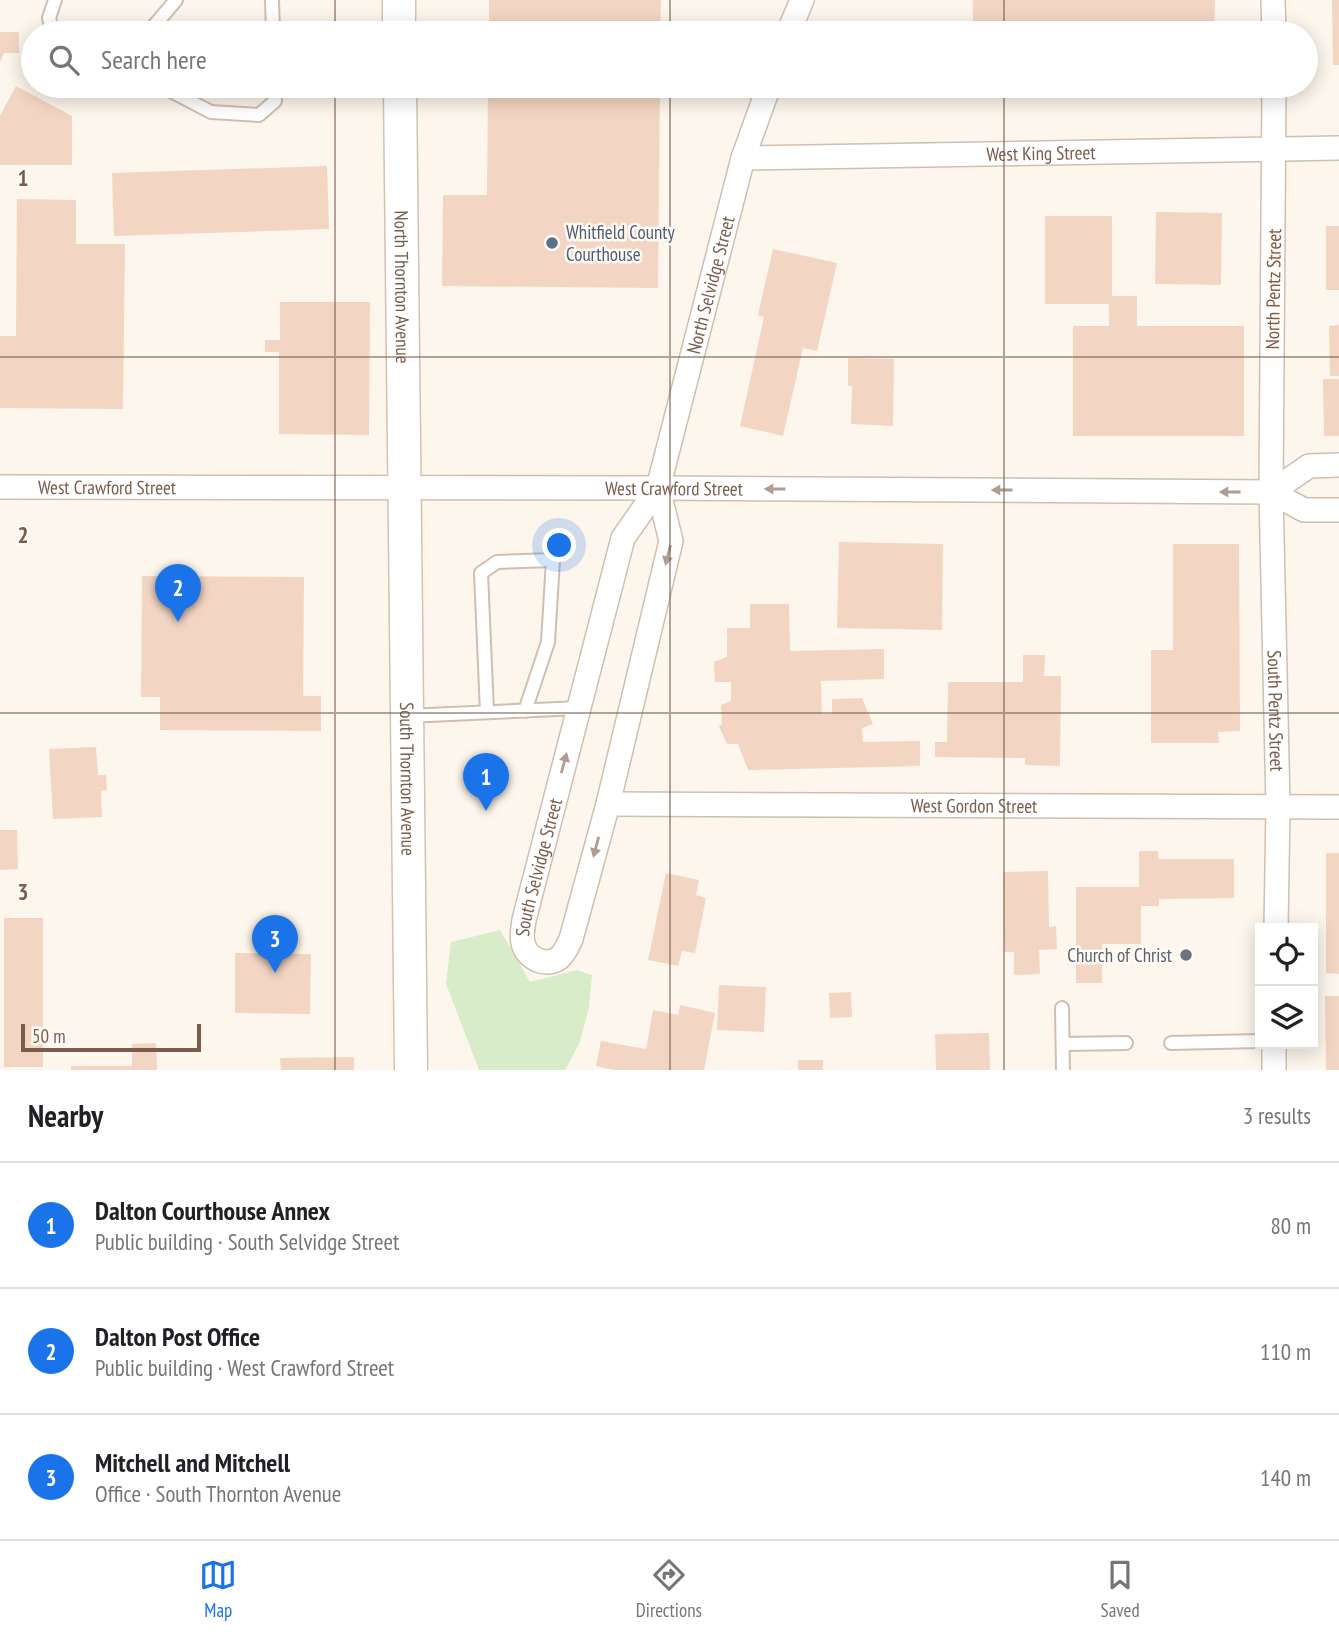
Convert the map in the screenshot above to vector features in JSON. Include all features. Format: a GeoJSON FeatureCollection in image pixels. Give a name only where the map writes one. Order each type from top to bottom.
{"type":"FeatureCollection","features":[{"type":"Feature","properties":{"kind":"main road"},"geometry":{"type":"LineString","coordinates":[[399,0],[399,21]]}},
{"type":"Feature","properties":{"kind":"main road","name":"North Thornton Avenue"},"geometry":{"type":"LineString","coordinates":[[400,98],[404,488]]}},
{"type":"Feature","properties":{"kind":"main road","name":"South Thornton Avenue"},"geometry":{"type":"LineString","coordinates":[[404,488],[411,1070]]}},
{"type":"Feature","properties":{"kind":"street"},"geometry":{"type":"LineString","coordinates":[[793,21],[802,0]]}},
{"type":"Feature","properties":{"kind":"street"},"geometry":{"type":"LineString","coordinates":[[1273,0],[1274,21]]}},
{"type":"Feature","properties":{"kind":"street","name":"North Selvidge Street"},"geometry":{"type":"LineString","coordinates":[[658,488],[743,158],[765,98]]}},
{"type":"Feature","properties":{"kind":"street","name":"North Pentz Street"},"geometry":{"type":"LineString","coordinates":[[1271,492],[1274,98]]}},
{"type":"Feature","properties":{"kind":"street","name":"West King Street"},"geometry":{"type":"LineString","coordinates":[[743,158],[1339,148]]}},
{"type":"Feature","properties":{"kind":"street"},"geometry":{"type":"LineString","coordinates":[[1339,465],[1309,466],[1271,492],[1304,509],[1339,510]]}},
{"type":"Feature","properties":{"kind":"street","name":"West Crawford Street"},"geometry":{"type":"LineString","coordinates":[[0,487],[1271,492]]}},
{"type":"Feature","properties":{"kind":"street","name":"South Selvidge Street"},"geometry":{"type":"LineString","coordinates":[[658,488],[671,541],[608,803],[571,939],[558,959],[540,961],[526,953],[523,944],[524,920],[553,803],[623,538],[658,488]]}},
{"type":"Feature","properties":{"kind":"street","name":"South Pentz Street"},"geometry":{"type":"LineString","coordinates":[[1271,492],[1278,806],[1276,923]]}},
{"type":"Feature","properties":{"kind":"street","name":"West Gordon Street"},"geometry":{"type":"LineString","coordinates":[[608,803],[1339,807]]}},
{"type":"Feature","properties":{"kind":"street"},"geometry":{"type":"LineString","coordinates":[[1274,1049],[1274,1070]]}},
{"type":"Feature","properties":{"kind":"lane"},"geometry":{"type":"LineString","coordinates":[[50,21],[55,0]]}},
{"type":"Feature","properties":{"kind":"lane"},"geometry":{"type":"LineString","coordinates":[[158,21],[176,0]]}},
{"type":"Feature","properties":{"kind":"lane"},"geometry":{"type":"LineString","coordinates":[[272,0],[273,21]]}},
{"type":"Feature","properties":{"kind":"lane"},"geometry":{"type":"LineString","coordinates":[[185,98],[211,112],[259,115],[275,101],[275,98]]}},
{"type":"Feature","properties":{"kind":"lane"},"geometry":{"type":"LineString","coordinates":[[487,712],[481,573],[497,562],[554,560],[548,642],[525,711]]}},
{"type":"Feature","properties":{"kind":"lane"},"geometry":{"type":"LineString","coordinates":[[407,716],[579,708]]}},
{"type":"Feature","properties":{"kind":"lane"},"geometry":{"type":"LineString","coordinates":[[1062,1008],[1063,1070]]}},
{"type":"Feature","properties":{"kind":"lane"},"geometry":{"type":"LineString","coordinates":[[1171,1043],[1255,1041]]}},
{"type":"Feature","properties":{"kind":"lane"},"geometry":{"type":"LineString","coordinates":[[1063,1044],[1126,1044]]}},
{"type":"Feature","properties":{"kind":"green space"},"geometry":{"type":"Polygon","coordinates":[[[500,930],[530,982],[577,970],[592,975],[589,1007],[580,1042],[565,1070],[479,1070],[446,984],[451,942],[500,930]]]}},
{"type":"Feature","properties":{"kind":"building"},"geometry":{"type":"Polygon","coordinates":[[[489,0],[661,0],[660,21],[489,21],[489,0]]]}},
{"type":"Feature","properties":{"kind":"building"},"geometry":{"type":"Polygon","coordinates":[[[973,0],[1215,0],[1214,21],[973,21],[973,0]]]}},
{"type":"Feature","properties":{"kind":"building"},"geometry":{"type":"Polygon","coordinates":[[[1332,0],[1339,0],[1339,65],[1333,65],[1332,0]]]}},
{"type":"Feature","properties":{"kind":"building"},"geometry":{"type":"Polygon","coordinates":[[[0,32],[19,32],[19,53],[4,53],[0,62],[0,32]]]}},
{"type":"Feature","properties":{"kind":"building"},"geometry":{"type":"Polygon","coordinates":[[[16,86],[21,89],[21,98],[38,98],[72,116],[72,165],[0,165],[0,116],[16,86]]]}},
{"type":"Feature","properties":{"kind":"building"},"geometry":{"type":"Polygon","coordinates":[[[488,98],[660,98],[658,288],[442,286],[443,195],[487,195],[488,98]]]}},
{"type":"Feature","properties":{"kind":"building"},"geometry":{"type":"Polygon","coordinates":[[[327,166],[329,229],[114,236],[112,173],[327,166]]]}},
{"type":"Feature","properties":{"kind":"building"},"geometry":{"type":"Polygon","coordinates":[[[17,199],[76,200],[76,244],[125,244],[123,409],[0,408],[0,336],[16,336],[17,199]]]}},
{"type":"Feature","properties":{"kind":"building"},"geometry":{"type":"Polygon","coordinates":[[[1156,212],[1222,213],[1221,285],[1155,284],[1156,212]]]}},
{"type":"Feature","properties":{"kind":"building"},"geometry":{"type":"Polygon","coordinates":[[[1045,216],[1112,216],[1112,296],[1137,296],[1137,326],[1244,326],[1244,436],[1073,436],[1073,326],[1109,326],[1109,304],[1045,304],[1045,216]]]}},
{"type":"Feature","properties":{"kind":"building"},"geometry":{"type":"Polygon","coordinates":[[[1326,226],[1339,226],[1339,290],[1326,290],[1326,226]]]}},
{"type":"Feature","properties":{"kind":"building"},"geometry":{"type":"Polygon","coordinates":[[[773,249],[837,263],[817,351],[803,348],[783,436],[740,426],[764,317],[758,315],[773,249]]]}},
{"type":"Feature","properties":{"kind":"building"},"geometry":{"type":"Polygon","coordinates":[[[280,302],[370,302],[369,435],[279,434],[279,352],[265,352],[265,340],[280,340],[280,302]]]}},
{"type":"Feature","properties":{"kind":"building"},"geometry":{"type":"Polygon","coordinates":[[[1339,325],[1339,376],[1330,376],[1329,326],[1339,325]]]}},
{"type":"Feature","properties":{"kind":"building"},"geometry":{"type":"Polygon","coordinates":[[[848,358],[894,359],[893,426],[851,424],[852,386],[848,386],[848,358]]]}},
{"type":"Feature","properties":{"kind":"building"},"geometry":{"type":"Polygon","coordinates":[[[1323,379],[1339,379],[1339,436],[1324,436],[1323,379]]]}},
{"type":"Feature","properties":{"kind":"building"},"geometry":{"type":"Polygon","coordinates":[[[839,542],[943,544],[942,630],[837,628],[839,542]]]}},
{"type":"Feature","properties":{"kind":"building"},"geometry":{"type":"Polygon","coordinates":[[[1173,544],[1239,544],[1240,731],[1218,732],[1219,743],[1151,743],[1151,650],[1173,650],[1173,544]]]}},
{"type":"Feature","properties":{"kind":"building"},"geometry":{"type":"Polygon","coordinates":[[[142,576],[304,577],[303,696],[321,696],[321,731],[160,730],[160,697],[141,697],[142,576]]]}},
{"type":"Feature","properties":{"kind":"building"},"geometry":{"type":"Polygon","coordinates":[[[750,604],[789,604],[790,651],[884,649],[884,679],[821,681],[822,714],[832,714],[832,699],[862,698],[873,724],[862,728],[863,742],[920,741],[920,766],[748,770],[738,744],[727,744],[719,726],[722,724],[721,705],[731,701],[731,682],[715,682],[714,662],[727,657],[727,628],[750,628],[750,604]]]}},
{"type":"Feature","properties":{"kind":"building"},"geometry":{"type":"Polygon","coordinates":[[[1023,655],[1045,655],[1044,676],[1061,676],[1060,766],[1025,765],[1025,758],[935,757],[935,742],[947,742],[948,682],[1023,682],[1023,655]]]}},
{"type":"Feature","properties":{"kind":"building"},"geometry":{"type":"Polygon","coordinates":[[[96,747],[98,775],[106,775],[107,790],[101,791],[102,817],[53,819],[49,749],[96,747]]]}},
{"type":"Feature","properties":{"kind":"building"},"geometry":{"type":"Polygon","coordinates":[[[0,830],[17,830],[18,869],[0,870],[0,830]]]}},
{"type":"Feature","properties":{"kind":"building"},"geometry":{"type":"Polygon","coordinates":[[[1139,851],[1158,851],[1158,859],[1234,859],[1234,898],[1159,899],[1159,906],[1141,906],[1141,944],[1102,944],[1102,983],[1076,983],[1076,887],[1139,887],[1139,851]]]}},
{"type":"Feature","properties":{"kind":"building"},"geometry":{"type":"Polygon","coordinates":[[[1326,853],[1339,853],[1339,974],[1326,973],[1326,853]]]}},
{"type":"Feature","properties":{"kind":"building"},"geometry":{"type":"Polygon","coordinates":[[[1048,871],[1049,927],[1056,926],[1057,949],[1039,950],[1040,974],[1014,975],[1014,952],[1004,952],[1003,872],[1048,871]]]}},
{"type":"Feature","properties":{"kind":"building"},"geometry":{"type":"Polygon","coordinates":[[[666,873],[699,880],[696,895],[706,898],[695,953],[682,951],[678,966],[648,960],[666,873]]]}},
{"type":"Feature","properties":{"kind":"building"},"geometry":{"type":"Polygon","coordinates":[[[4,918],[43,918],[43,1067],[4,1067],[4,918]]]}},
{"type":"Feature","properties":{"kind":"building"},"geometry":{"type":"Polygon","coordinates":[[[235,953],[311,954],[310,1014],[235,1013],[235,953]]]}},
{"type":"Feature","properties":{"kind":"building"},"geometry":{"type":"Polygon","coordinates":[[[719,985],[766,987],[764,1032],[717,1030],[719,985]]]}},
{"type":"Feature","properties":{"kind":"building"},"geometry":{"type":"Polygon","coordinates":[[[851,992],[852,1017],[830,1018],[829,993],[851,992]]]}},
{"type":"Feature","properties":{"kind":"building"},"geometry":{"type":"Polygon","coordinates":[[[1325,996],[1339,996],[1339,1070],[1326,1070],[1325,996]]]}},
{"type":"Feature","properties":{"kind":"building"},"geometry":{"type":"Polygon","coordinates":[[[680,1005],[715,1013],[704,1070],[614,1070],[596,1066],[601,1041],[646,1049],[653,1010],[678,1015],[680,1005]]]}},
{"type":"Feature","properties":{"kind":"building"},"geometry":{"type":"Polygon","coordinates":[[[989,1033],[990,1070],[936,1070],[935,1034],[989,1033]]]}},
{"type":"Feature","properties":{"kind":"building"},"geometry":{"type":"Polygon","coordinates":[[[156,1043],[157,1070],[71,1070],[71,1066],[132,1066],[132,1044],[156,1043]]]}},
{"type":"Feature","properties":{"kind":"building"},"geometry":{"type":"Polygon","coordinates":[[[354,1057],[354,1070],[281,1070],[280,1058],[354,1057]]]}},
{"type":"Feature","properties":{"kind":"building"},"geometry":{"type":"Polygon","coordinates":[[[798,1060],[823,1060],[823,1070],[798,1070],[798,1060]]]}},
{"type":"Feature","properties":{"kind":"place","name":"Whitfield County Courthouse"},"geometry":{"type":"Point","coordinates":[552,243]}},
{"type":"Feature","properties":{"kind":"place","name":"Dalton Post Office"},"geometry":{"type":"Point","coordinates":[178,622]}},
{"type":"Feature","properties":{"kind":"place","name":"Dalton Courthouse Annex"},"geometry":{"type":"Point","coordinates":[486,811]}},
{"type":"Feature","properties":{"kind":"place","name":"Church of Christ"},"geometry":{"type":"Point","coordinates":[1186,955]}},
{"type":"Feature","properties":{"kind":"place","name":"Mitchell and Mitchell"},"geometry":{"type":"Point","coordinates":[275,973]}}]}
